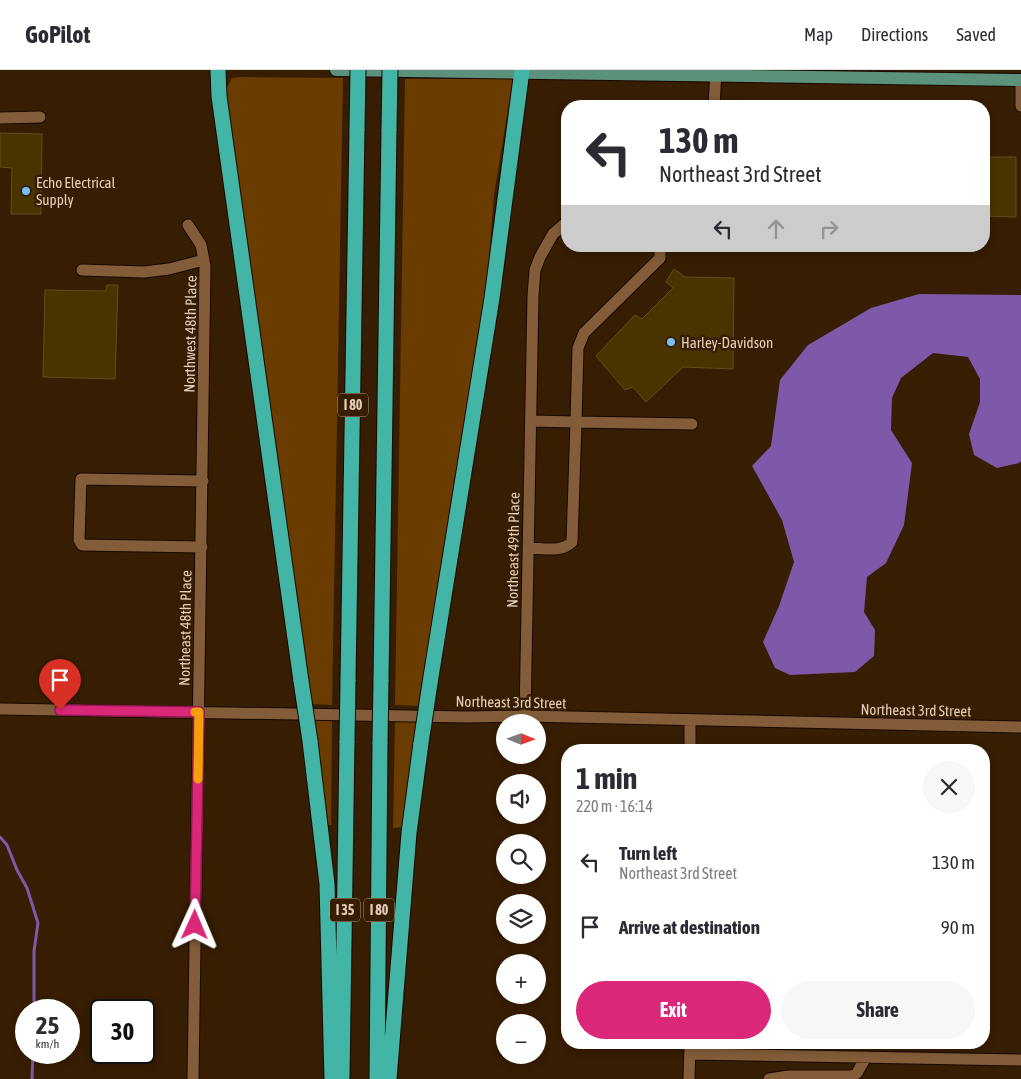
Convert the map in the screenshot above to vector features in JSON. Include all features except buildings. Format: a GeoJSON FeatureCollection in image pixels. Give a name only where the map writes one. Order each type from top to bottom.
{"type":"FeatureCollection","features":[{"type":"Feature","properties":{"kind":"highway"},"geometry":{"type":"LineString","coordinates":[[218,70],[219,96],[310,741],[327,884],[332,1079]]}},
{"type":"Feature","properties":{"kind":"highway","name":"I 80"},"geometry":{"type":"LineString","coordinates":[[347,741],[358,70]]}},
{"type":"Feature","properties":{"kind":"highway","name":"I 80"},"geometry":{"type":"LineString","coordinates":[[377,1079],[380,681],[390,70]]}},
{"type":"Feature","properties":{"kind":"highway"},"geometry":{"type":"LineString","coordinates":[[389,1079],[409,833],[430,683],[492,298],[522,71]]}},
{"type":"Feature","properties":{"kind":"highway","name":"I 35"},"geometry":{"type":"LineString","coordinates":[[342,1079],[347,741]]}},
{"type":"Feature","properties":{"kind":"main road"},"geometry":{"type":"LineString","coordinates":[[336,70],[927,74],[1021,80]]}},
{"type":"Feature","properties":{"kind":"street"},"geometry":{"type":"LineString","coordinates":[[714,100],[715,73]]}},
{"type":"Feature","properties":{"kind":"street"},"geometry":{"type":"LineString","coordinates":[[1021,80],[1021,106]]}},
{"type":"Feature","properties":{"kind":"street"},"geometry":{"type":"LineString","coordinates":[[0,118],[40,117]]}},
{"type":"Feature","properties":{"kind":"street","name":"Northwest 48th Place"},"geometry":{"type":"LineString","coordinates":[[188,225],[201,245],[205,266],[203,447]]}},
{"type":"Feature","properties":{"kind":"street","name":"Northeast 49th Place"},"geometry":{"type":"LineString","coordinates":[[525,714],[535,270],[553,234],[561,227]]}},
{"type":"Feature","properties":{"kind":"street"},"geometry":{"type":"LineString","coordinates":[[528,548],[561,549],[567,547],[572,542],[578,348],[584,332],[660,258],[660,252]]}},
{"type":"Feature","properties":{"kind":"street"},"geometry":{"type":"LineString","coordinates":[[82,270],[144,272],[169,269],[204,260]]}},
{"type":"Feature","properties":{"kind":"street"},"geometry":{"type":"LineString","coordinates":[[531,422],[692,424]]}},
{"type":"Feature","properties":{"kind":"street","name":"Northeast 48th Place"},"geometry":{"type":"LineString","coordinates":[[193,1079],[203,447]]}},
{"type":"Feature","properties":{"kind":"street"},"geometry":{"type":"LineString","coordinates":[[202,546],[82,544],[79,540],[81,479],[203,481]]}},
{"type":"Feature","properties":{"kind":"street","name":"Northeast 3rd Street"},"geometry":{"type":"LineString","coordinates":[[0,708],[496,716]]}},
{"type":"Feature","properties":{"kind":"street","name":"Northeast 3rd Street"},"geometry":{"type":"LineString","coordinates":[[546,717],[1021,727]]}},
{"type":"Feature","properties":{"kind":"street"},"geometry":{"type":"LineString","coordinates":[[690,720],[690,744]]}},
{"type":"Feature","properties":{"kind":"street"},"geometry":{"type":"LineString","coordinates":[[689,1079],[690,1049]]}},
{"type":"Feature","properties":{"kind":"street"},"geometry":{"type":"LineString","coordinates":[[710,1049],[866,1057],[1021,1060]]}},
{"type":"Feature","properties":{"kind":"street"},"geometry":{"type":"LineString","coordinates":[[769,1079],[789,1076],[852,1076],[857,1073],[866,1057]]}},
{"type":"Feature","properties":{"kind":"shaded area"},"geometry":{"type":"Polygon","coordinates":[[[232,78],[343,78],[332,705],[312,704],[228,115],[227,87],[232,78]]]}},
{"type":"Feature","properties":{"kind":"shaded area"},"geometry":{"type":"Polygon","coordinates":[[[405,79],[513,79],[494,195],[485,311],[420,706],[395,705],[405,79]]]}},
{"type":"Feature","properties":{"kind":"shaded area"},"geometry":{"type":"Polygon","coordinates":[[[919,294],[1021,295],[1021,461],[997,468],[974,455],[969,434],[980,402],[980,379],[968,357],[933,353],[901,378],[892,398],[891,430],[912,463],[904,525],[886,563],[867,577],[864,612],[875,630],[874,656],[855,672],[790,675],[775,668],[763,642],[779,606],[794,562],[782,520],[752,466],[771,446],[780,380],[808,345],[871,308],[919,294]]]}},
{"type":"Feature","properties":{"kind":"shaded area"},"geometry":{"type":"Polygon","coordinates":[[[314,718],[332,719],[331,825],[327,825],[314,718]]]}},
{"type":"Feature","properties":{"kind":"shaded area"},"geometry":{"type":"Polygon","coordinates":[[[395,722],[417,722],[403,827],[393,828],[395,722]]]}},
{"type":"Feature","properties":{"kind":"waterway"},"geometry":{"type":"LineString","coordinates":[[0,837],[7,845],[27,888],[38,923],[34,951],[34,999]]}},
{"type":"Feature","properties":{"kind":"waterway"},"geometry":{"type":"LineString","coordinates":[[32,1079],[33,1064]]}},
{"type":"Feature","properties":{"kind":"slow traffic"},"geometry":{"type":"LineString","coordinates":[[195,712],[199,712],[198,779]]}},
{"type":"Feature","properties":{"kind":"place","name":"Echo Electrical Supply"},"geometry":{"type":"Point","coordinates":[26,191]}},
{"type":"Feature","properties":{"kind":"place","name":"Harley-Davidson"},"geometry":{"type":"Point","coordinates":[671,342]}},
{"type":"Feature","properties":{"kind":"route"},"geometry":{"type":"LineString","coordinates":[[60,710],[199,712],[195,925]]}}]}
